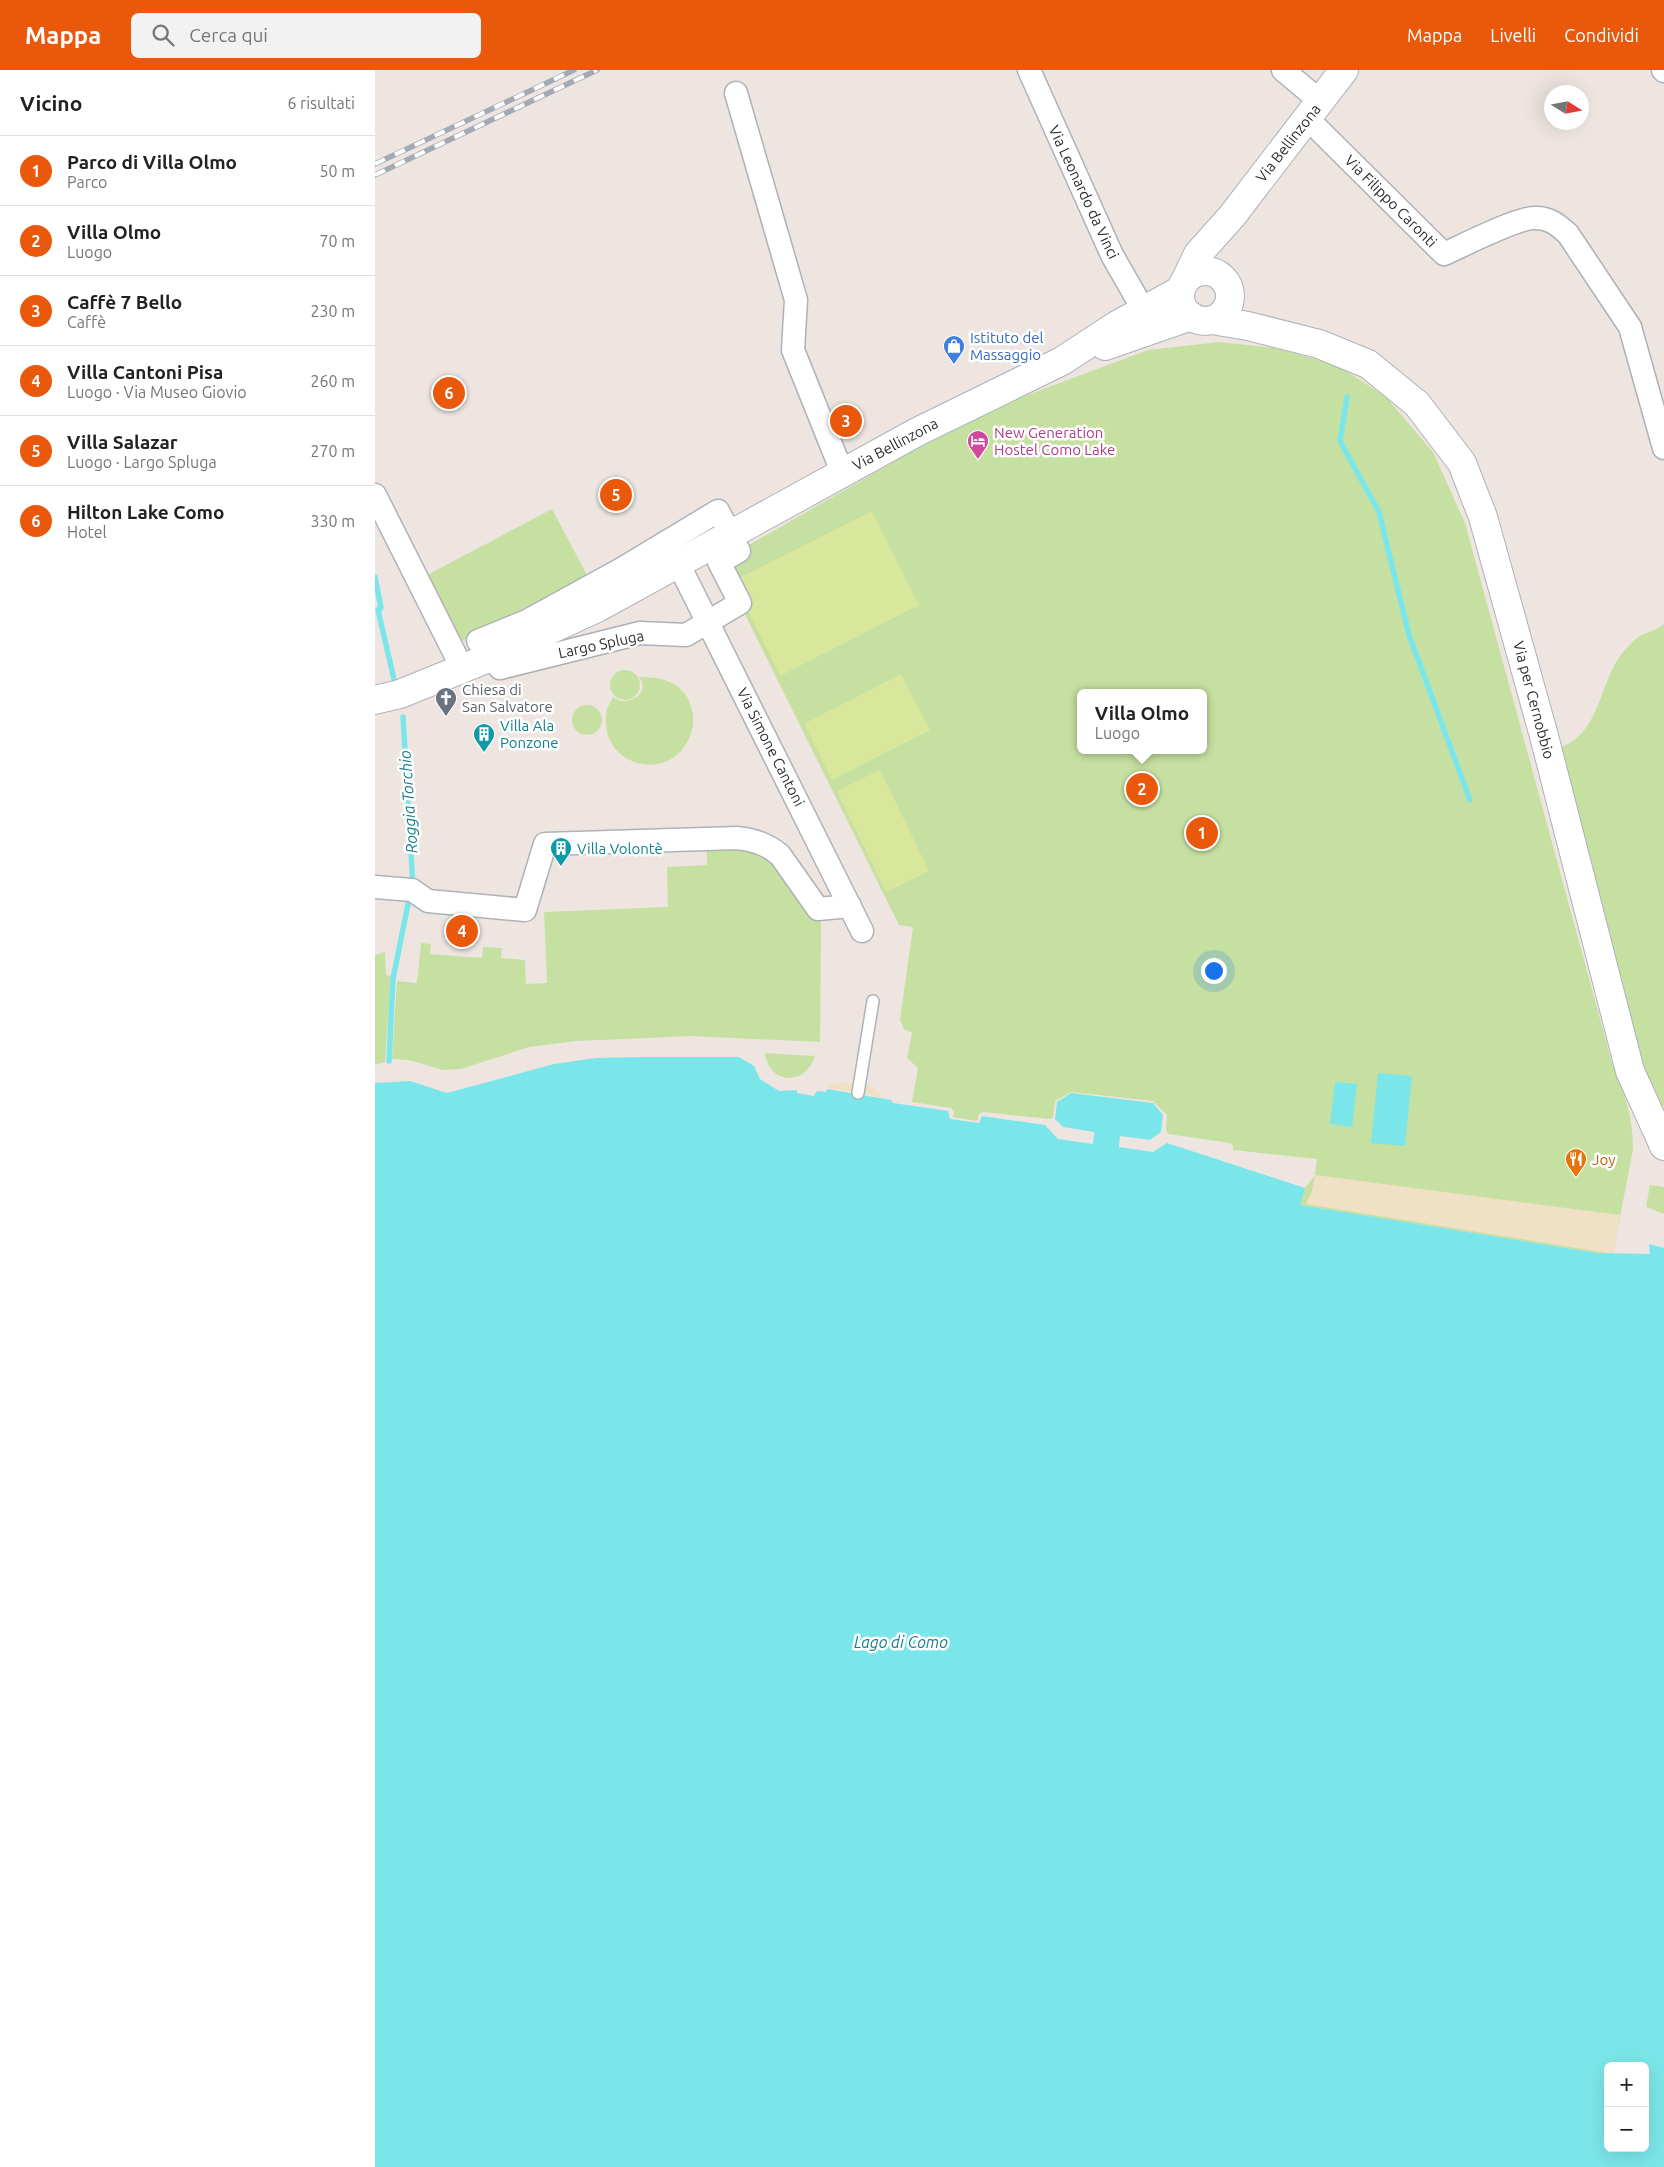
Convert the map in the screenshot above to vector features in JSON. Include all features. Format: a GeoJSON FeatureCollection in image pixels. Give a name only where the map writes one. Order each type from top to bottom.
{"type":"FeatureCollection","features":[{"type":"Feature","properties":{"kind":"main road","name":"Via Bellinzona"},"geometry":{"type":"LineString","coordinates":[[731,534],[1144,311],[1182,287],[1199,254],[1232,216],[1344,70]]}},
{"type":"Feature","properties":{"kind":"main road","name":"Via Bellinzona"},"geometry":{"type":"LineString","coordinates":[[1224,282],[1219,268],[1232,216]]}},
{"type":"Feature","properties":{"kind":"main road"},"geometry":{"type":"LineString","coordinates":[[1203,271],[1212,272],[1224,282],[1230,296],[1228,305],[1220,316],[1201,318],[1182,305],[1182,287],[1190,276],[1203,271]]}},
{"type":"Feature","properties":{"kind":"main road","name":"Via per Cernobbio"},"geometry":{"type":"LineString","coordinates":[[1224,282],[1262,316],[1292,337]]}},
{"type":"Feature","properties":{"kind":"main road","name":"Via Bellinzona"},"geometry":{"type":"LineString","coordinates":[[1058,358],[1201,318]]}},
{"type":"Feature","properties":{"kind":"main road","name":"Via per Cernobbio"},"geometry":{"type":"LineString","coordinates":[[1201,318],[1248,326],[1319,344],[1368,364],[1417,404],[1463,463],[1483,517],[1539,716],[1629,1071],[1664,1146]]}},
{"type":"Feature","properties":{"kind":"main road","name":"Largo Spluga"},"geometry":{"type":"LineString","coordinates":[[491,657],[597,608],[731,534]]}},
{"type":"Feature","properties":{"kind":"main road"},"geometry":{"type":"LineString","coordinates":[[375,700],[401,694],[491,657]]}},
{"type":"Feature","properties":{"kind":"street","name":"Via Leonardo da Vinci"},"geometry":{"type":"LineString","coordinates":[[1029,70],[1112,255],[1144,311]]}},
{"type":"Feature","properties":{"kind":"street"},"geometry":{"type":"LineString","coordinates":[[1283,70],[1313,110]]}},
{"type":"Feature","properties":{"kind":"street"},"geometry":{"type":"LineString","coordinates":[[736,93],[797,300],[793,350],[843,472]]}},
{"type":"Feature","properties":{"kind":"street","name":"Via Filippo Caronti"},"geometry":{"type":"LineString","coordinates":[[1313,110],[1444,254],[1526,218],[1546,219],[1563,229],[1630,327],[1664,448]]}},
{"type":"Feature","properties":{"kind":"street"},"geometry":{"type":"LineString","coordinates":[[375,495],[462,668]]}},
{"type":"Feature","properties":{"kind":"street","name":"Largo Spluga"},"geometry":{"type":"LineString","coordinates":[[718,511],[739,550],[719,562],[740,603],[708,622],[686,635],[640,633],[500,668],[478,640],[527,621],[621,570],[718,511]]}},
{"type":"Feature","properties":{"kind":"street","name":"Via Simone Cantoni"},"geometry":{"type":"LineString","coordinates":[[678,563],[862,931]]}},
{"type":"Feature","properties":{"kind":"street"},"geometry":{"type":"LineString","coordinates":[[375,886],[412,890],[427,901],[525,910],[545,844],[737,838],[762,843],[780,856],[818,909],[849,906]]}},
{"type":"Feature","properties":{"kind":"lane"},"geometry":{"type":"LineString","coordinates":[[857,1093],[873,1001]]}},
{"type":"Feature","properties":{"kind":"green space"},"geometry":{"type":"Polygon","coordinates":[[[1220,342],[1275,348],[1337,365],[1386,397],[1433,452],[1465,523],[1612,1063],[1621,1084],[1632,1127],[1633,1149],[1613,1254],[1299,1205],[1305,1188],[1315,1175],[1317,1159],[1233,1150],[1233,1146],[1230,1143],[1168,1134],[1166,1129],[1167,1115],[1153,1101],[1071,1092],[1055,1101],[1053,1118],[1050,1119],[983,1112],[979,1114],[977,1121],[953,1117],[954,1112],[951,1108],[912,1102],[918,1068],[907,1058],[912,1033],[904,1029],[900,1020],[913,927],[899,925],[719,562],[906,455],[1011,401],[1148,350],[1220,342]]]}},
{"type":"Feature","properties":{"kind":"green space"},"geometry":{"type":"Polygon","coordinates":[[[552,509],[587,575],[462,641],[427,575],[552,509]]]}},
{"type":"Feature","properties":{"kind":"green space"},"geometry":{"type":"Polygon","coordinates":[[[872,511],[919,605],[780,676],[733,581],[872,511]]]}},
{"type":"Feature","properties":{"kind":"green space"},"geometry":{"type":"Polygon","coordinates":[[[1664,624],[1664,1106],[1653,1109],[1555,749],[1570,743],[1582,733],[1597,708],[1608,678],[1623,652],[1637,638],[1664,624]]]}},
{"type":"Feature","properties":{"kind":"green space"},"geometry":{"type":"Polygon","coordinates":[[[625,670],[631,671],[639,679],[639,691],[631,699],[625,700],[619,699],[611,691],[610,685],[611,679],[619,671],[625,670]]]}},
{"type":"Feature","properties":{"kind":"green space"},"geometry":{"type":"Polygon","coordinates":[[[901,674],[930,730],[832,780],[804,724],[901,674]]]}},
{"type":"Feature","properties":{"kind":"green space"},"geometry":{"type":"Polygon","coordinates":[[[639,677],[660,679],[679,688],[688,699],[693,713],[692,731],[681,751],[668,761],[653,765],[639,763],[625,757],[614,747],[607,732],[606,712],[613,697],[625,701],[636,697],[642,688],[639,677]]]}},
{"type":"Feature","properties":{"kind":"green space"},"geometry":{"type":"Polygon","coordinates":[[[587,705],[593,706],[601,714],[601,726],[593,734],[587,735],[581,734],[573,726],[572,720],[573,714],[581,706],[587,705]]]}},
{"type":"Feature","properties":{"kind":"green space"},"geometry":{"type":"Polygon","coordinates":[[[880,770],[929,871],[886,892],[837,791],[880,770]]]}},
{"type":"Feature","properties":{"kind":"green space"},"geometry":{"type":"Polygon","coordinates":[[[738,845],[775,859],[821,923],[820,1042],[691,1036],[577,1041],[529,1047],[461,1069],[443,1070],[409,1060],[392,1059],[397,981],[417,983],[421,943],[431,944],[430,954],[482,958],[483,947],[502,948],[501,958],[525,960],[526,984],[547,983],[544,912],[668,907],[667,867],[707,865],[707,846],[738,845]]]}},
{"type":"Feature","properties":{"kind":"green space"},"geometry":{"type":"Polygon","coordinates":[[[385,952],[386,975],[391,976],[385,1062],[375,1065],[375,955],[385,952]]]}},
{"type":"Feature","properties":{"kind":"green space"},"geometry":{"type":"Polygon","coordinates":[[[765,1053],[815,1056],[810,1066],[803,1073],[796,1077],[787,1078],[773,1071],[765,1053]]]}},
{"type":"Feature","properties":{"kind":"green space"},"geometry":{"type":"Polygon","coordinates":[[[1650,1185],[1664,1187],[1664,1214],[1646,1207],[1650,1185]]]}},
{"type":"Feature","properties":{"kind":"sand"},"geometry":{"type":"Polygon","coordinates":[[[856,1082],[874,1088],[881,1097],[829,1088],[830,1084],[856,1082]]]}},
{"type":"Feature","properties":{"kind":"sand"},"geometry":{"type":"Polygon","coordinates":[[[1315,1175],[1620,1215],[1613,1254],[1306,1204],[1312,1191],[1315,1175]]]}},
{"type":"Feature","properties":{"kind":"water","name":"Lago di Como"},"geometry":{"type":"Polygon","coordinates":[[[739,1057],[754,1066],[760,1079],[779,1091],[797,1090],[797,1093],[814,1096],[817,1091],[826,1092],[827,1089],[891,1100],[893,1103],[948,1111],[950,1119],[979,1123],[982,1116],[1045,1125],[1058,1139],[1093,1144],[1094,1132],[1063,1127],[1055,1119],[1057,1102],[1071,1093],[1153,1103],[1163,1115],[1161,1132],[1150,1140],[1120,1136],[1119,1147],[1153,1152],[1167,1143],[1305,1188],[1300,1205],[1597,1253],[1650,1254],[1649,1244],[1664,1248],[1664,2167],[375,2167],[375,1083],[410,1081],[447,1093],[554,1064],[596,1058],[739,1057]]]}},
{"type":"Feature","properties":{"kind":"water"},"geometry":{"type":"Polygon","coordinates":[[[1378,1073],[1412,1076],[1405,1146],[1371,1143],[1378,1073]]]}},
{"type":"Feature","properties":{"kind":"water"},"geometry":{"type":"Polygon","coordinates":[[[1335,1082],[1357,1084],[1352,1127],[1330,1124],[1335,1082]]]}},
{"type":"Feature","properties":{"kind":"waterway"},"geometry":{"type":"LineString","coordinates":[[1347,397],[1340,441],[1379,512],[1409,635],[1470,800]]}},
{"type":"Feature","properties":{"kind":"waterway","name":"Roggia Torchio"},"geometry":{"type":"LineString","coordinates":[[375,577],[381,608],[378,610],[396,688]]}},
{"type":"Feature","properties":{"kind":"waterway","name":"Roggia Torchio"},"geometry":{"type":"LineString","coordinates":[[403,717],[413,887]]}},
{"type":"Feature","properties":{"kind":"waterway","name":"Roggia Torchio"},"geometry":{"type":"LineString","coordinates":[[389,1061],[393,979],[409,899]]}},
{"type":"Feature","properties":{"kind":"railway"},"geometry":{"type":"LineString","coordinates":[[375,164],[574,70]]}},
{"type":"Feature","properties":{"kind":"railway"},"geometry":{"type":"LineString","coordinates":[[375,175],[597,70]]}},
{"type":"Feature","properties":{"kind":"place","name":"Istituto del Massaggio"},"geometry":{"type":"Point","coordinates":[954,365]}},
{"type":"Feature","properties":{"kind":"place","name":"Hilton Lake Como"},"geometry":{"type":"Point","coordinates":[449,393]}},
{"type":"Feature","properties":{"kind":"place","name":"Caffè 7 Bello"},"geometry":{"type":"Point","coordinates":[846,421]}},
{"type":"Feature","properties":{"kind":"place","name":"New Generation Hostel Como Lake"},"geometry":{"type":"Point","coordinates":[978,460]}},
{"type":"Feature","properties":{"kind":"place","name":"Villa Salazar"},"geometry":{"type":"Point","coordinates":[616,495]}},
{"type":"Feature","properties":{"kind":"place","name":"Chiesa di San Salvatore"},"geometry":{"type":"Point","coordinates":[446,717]}},
{"type":"Feature","properties":{"kind":"place","name":"Villa Ala Ponzone"},"geometry":{"type":"Point","coordinates":[484,753]}},
{"type":"Feature","properties":{"kind":"place","name":"Villa Olmo"},"geometry":{"type":"Point","coordinates":[1142,789]}},
{"type":"Feature","properties":{"kind":"place","name":"Parco di Villa Olmo"},"geometry":{"type":"Point","coordinates":[1202,833]}},
{"type":"Feature","properties":{"kind":"place","name":"Villa Volontè"},"geometry":{"type":"Point","coordinates":[561,867]}},
{"type":"Feature","properties":{"kind":"place","name":"Villa Cantoni Pisa"},"geometry":{"type":"Point","coordinates":[462,931]}},
{"type":"Feature","properties":{"kind":"place","name":"Joy"},"geometry":{"type":"Point","coordinates":[1576,1178]}}]}
